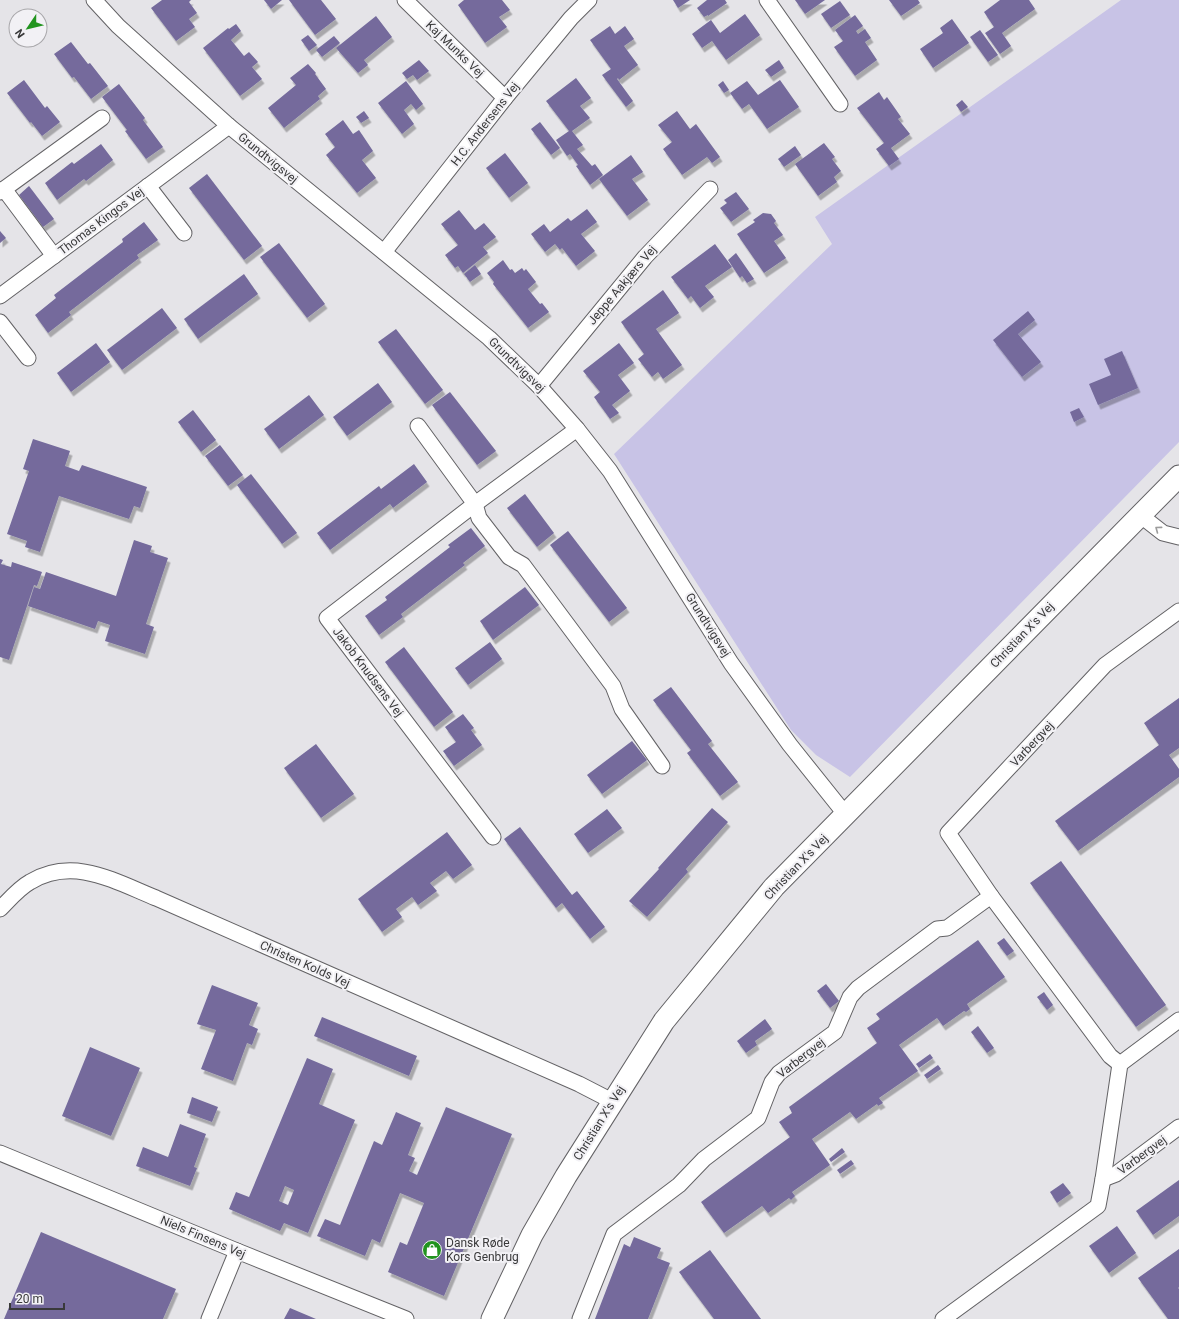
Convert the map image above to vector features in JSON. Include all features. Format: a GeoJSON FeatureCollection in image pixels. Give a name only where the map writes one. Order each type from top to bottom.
{"type":"FeatureCollection","features":[{"type":"Feature","properties":{"kind":"street","name":"Grundtvigsvej"},"geometry":{"type":"LineString","coordinates":[[94,0],[118,26],[229,126],[489,338],[539,386],[577,429],[610,471],[731,663],[790,745],[846,815]]}},
{"type":"Feature","properties":{"kind":"street","name":"Kaj Munks Vej"},"geometry":{"type":"LineString","coordinates":[[405,0],[505,98]]}},
{"type":"Feature","properties":{"kind":"street","name":"H.C. Andersens Vej"},"geometry":{"type":"LineString","coordinates":[[384,252],[505,98],[571,18],[590,0]]}},
{"type":"Feature","properties":{"kind":"street"},"geometry":{"type":"LineString","coordinates":[[766,0],[840,104]]}},
{"type":"Feature","properties":{"kind":"street","name":"Thomas Kingos Vej"},"geometry":{"type":"LineString","coordinates":[[54,256],[2,190],[102,118]]}},
{"type":"Feature","properties":{"kind":"street","name":"Thomas Kingos Vej"},"geometry":{"type":"LineString","coordinates":[[0,296],[229,126]]}},
{"type":"Feature","properties":{"kind":"street","name":"Thomas Kingos Vej"},"geometry":{"type":"LineString","coordinates":[[148,186],[184,233]]}},
{"type":"Feature","properties":{"kind":"street","name":"Jeppe Aakjærs Vej"},"geometry":{"type":"LineString","coordinates":[[539,386],[645,257],[710,189]]}},
{"type":"Feature","properties":{"kind":"street"},"geometry":{"type":"LineString","coordinates":[[0,322],[28,358]]}},
{"type":"Feature","properties":{"kind":"street"},"geometry":{"type":"LineString","coordinates":[[418,426],[475,504],[479,518],[508,557],[523,565],[613,686],[622,709],[662,766]]}},
{"type":"Feature","properties":{"kind":"street","name":"Jakob Knudsens Vej"},"geometry":{"type":"LineString","coordinates":[[493,837],[327,618],[475,504],[577,429]]}},
{"type":"Feature","properties":{"kind":"street","name":"Christian X's Vej"},"geometry":{"type":"LineString","coordinates":[[492,1319],[532,1235],[612,1101],[664,1021],[712,961],[774,888],[1179,476]]}},
{"type":"Feature","properties":{"kind":"street"},"geometry":{"type":"LineString","coordinates":[[1140,515],[1163,533],[1179,537]]}},
{"type":"Feature","properties":{"kind":"street","name":"Varbergvej"},"geometry":{"type":"LineString","coordinates":[[943,1319],[1098,1206],[1120,1064],[1110,1056],[991,896],[948,833],[1105,665],[1179,611]]}},
{"type":"Feature","properties":{"kind":"street","name":"Christen Kolds Vej"},"geometry":{"type":"LineString","coordinates":[[0,908],[30,882],[54,872],[74,870],[97,874],[156,898],[572,1081],[612,1101]]}},
{"type":"Feature","properties":{"kind":"street","name":"Varbergvej"},"geometry":{"type":"LineString","coordinates":[[580,1319],[614,1234],[679,1185],[704,1160],[758,1118],[772,1082],[779,1073],[834,1032],[850,997],[858,988],[937,929],[947,928],[991,896]]}},
{"type":"Feature","properties":{"kind":"street"},"geometry":{"type":"LineString","coordinates":[[1120,1064],[1179,1020]]}},
{"type":"Feature","properties":{"kind":"street","name":"Varbergvej"},"geometry":{"type":"LineString","coordinates":[[1103,1179],[1116,1174],[1179,1127]]}},
{"type":"Feature","properties":{"kind":"street","name":"Niels Finsens Vej"},"geometry":{"type":"LineString","coordinates":[[0,1153],[406,1319]]}},
{"type":"Feature","properties":{"kind":"street"},"geometry":{"type":"LineString","coordinates":[[209,1319],[237,1251]]}},
{"type":"Feature","properties":{"kind":"shaded area"},"geometry":{"type":"Polygon","coordinates":[[[1121,0],[1179,0],[1179,442],[850,777],[816,755],[791,730],[614,454],[832,244],[815,217],[1121,0]]]}},
{"type":"Feature","properties":{"kind":"building"},"geometry":{"type":"Polygon","coordinates":[[[162,0],[191,0],[189,2],[197,13],[189,19],[195,27],[176,41],[151,8],[162,0]]]}},
{"type":"Feature","properties":{"kind":"building"},"geometry":{"type":"Polygon","coordinates":[[[264,0],[282,0],[271,9],[264,0]]]}},
{"type":"Feature","properties":{"kind":"building"},"geometry":{"type":"Polygon","coordinates":[[[289,0],[321,0],[336,19],[315,35],[289,0]]]}},
{"type":"Feature","properties":{"kind":"building"},"geometry":{"type":"Polygon","coordinates":[[[464,0],[502,0],[510,10],[499,17],[507,27],[485,43],[458,5],[464,0]]]}},
{"type":"Feature","properties":{"kind":"building"},"geometry":{"type":"Polygon","coordinates":[[[673,0],[690,0],[678,8],[673,0]]]}},
{"type":"Feature","properties":{"kind":"building"},"geometry":{"type":"Polygon","coordinates":[[[707,0],[725,0],[727,3],[708,16],[704,17],[697,8],[707,0]]]}},
{"type":"Feature","properties":{"kind":"building"},"geometry":{"type":"Polygon","coordinates":[[[795,0],[825,0],[805,14],[795,0]]]}},
{"type":"Feature","properties":{"kind":"building"},"geometry":{"type":"Polygon","coordinates":[[[889,0],[918,0],[920,3],[901,16],[889,0]]]}},
{"type":"Feature","properties":{"kind":"building"},"geometry":{"type":"Polygon","coordinates":[[[1000,0],[1029,0],[1035,9],[1002,33],[1011,46],[1000,54],[985,33],[994,27],[984,12],[1000,0]]]}},
{"type":"Feature","properties":{"kind":"building"},"geometry":{"type":"Polygon","coordinates":[[[840,1],[850,15],[831,28],[821,14],[840,1]]]}},
{"type":"Feature","properties":{"kind":"building"},"geometry":{"type":"Polygon","coordinates":[[[745,14],[760,35],[726,60],[712,41],[702,48],[692,34],[711,20],[720,33],[745,14]]]}},
{"type":"Feature","properties":{"kind":"building"},"geometry":{"type":"Polygon","coordinates":[[[855,15],[863,26],[856,31],[858,34],[865,29],[871,38],[865,42],[877,60],[855,76],[834,47],[843,41],[835,30],[855,15]]]}},
{"type":"Feature","properties":{"kind":"building"},"geometry":{"type":"Polygon","coordinates":[[[376,16],[392,37],[364,60],[368,65],[358,73],[336,48],[376,16]]]}},
{"type":"Feature","properties":{"kind":"building"},"geometry":{"type":"Polygon","coordinates":[[[952,19],[969,43],[933,68],[920,49],[943,33],[940,28],[952,19]]]}},
{"type":"Feature","properties":{"kind":"building"},"geometry":{"type":"Polygon","coordinates":[[[236,24],[241,31],[231,40],[244,56],[249,52],[258,62],[252,67],[262,79],[240,96],[203,48],[228,28],[229,29],[236,24]]]}},
{"type":"Feature","properties":{"kind":"building"},"geometry":{"type":"Polygon","coordinates":[[[610,26],[615,34],[625,26],[634,39],[624,46],[638,65],[619,80],[618,78],[617,79],[633,101],[626,107],[602,75],[611,69],[590,40],[610,26]]]}},
{"type":"Feature","properties":{"kind":"building"},"geometry":{"type":"Polygon","coordinates":[[[980,30],[998,55],[988,62],[970,37],[980,30]]]}},
{"type":"Feature","properties":{"kind":"building"},"geometry":{"type":"Polygon","coordinates":[[[308,35],[317,45],[309,51],[301,40],[308,35]]]}},
{"type":"Feature","properties":{"kind":"building"},"geometry":{"type":"Polygon","coordinates":[[[334,36],[340,43],[322,57],[316,50],[334,36]]]}},
{"type":"Feature","properties":{"kind":"building"},"geometry":{"type":"Polygon","coordinates":[[[71,42],[108,86],[91,99],[74,77],[72,78],[54,54],[71,42]]]}},
{"type":"Feature","properties":{"kind":"building"},"geometry":{"type":"Polygon","coordinates":[[[419,60],[429,71],[417,80],[413,75],[407,79],[402,73],[419,60]]]}},
{"type":"Feature","properties":{"kind":"building"},"geometry":{"type":"Polygon","coordinates":[[[779,60],[784,68],[771,77],[765,70],[779,60]]]}},
{"type":"Feature","properties":{"kind":"building"},"geometry":{"type":"Polygon","coordinates":[[[308,64],[316,73],[315,74],[326,89],[318,96],[320,99],[284,128],[268,108],[296,85],[290,78],[308,64]]]}},
{"type":"Feature","properties":{"kind":"building"},"geometry":{"type":"Polygon","coordinates":[[[576,78],[591,98],[580,106],[590,118],[572,131],[583,145],[577,149],[592,166],[595,164],[603,175],[590,185],[576,166],[578,165],[570,154],[567,156],[556,140],[569,131],[546,101],[576,78]]]}},
{"type":"Feature","properties":{"kind":"building"},"geometry":{"type":"Polygon","coordinates":[[[24,80],[45,108],[47,106],[60,122],[42,136],[7,93],[24,80]]]}},
{"type":"Feature","properties":{"kind":"building"},"geometry":{"type":"Polygon","coordinates":[[[780,80],[799,107],[767,129],[749,104],[742,109],[730,93],[747,81],[758,95],[780,80]]]}},
{"type":"Feature","properties":{"kind":"building"},"geometry":{"type":"Polygon","coordinates":[[[406,81],[423,104],[416,110],[411,104],[404,110],[414,124],[402,134],[378,103],[406,81]]]}},
{"type":"Feature","properties":{"kind":"building"},"geometry":{"type":"Polygon","coordinates":[[[723,81],[729,90],[724,93],[718,85],[723,81]]]}},
{"type":"Feature","properties":{"kind":"building"},"geometry":{"type":"Polygon","coordinates":[[[119,84],[145,118],[143,120],[163,147],[146,159],[125,131],[127,130],[102,97],[119,84]]]}},
{"type":"Feature","properties":{"kind":"building"},"geometry":{"type":"Polygon","coordinates":[[[879,92],[884,100],[887,97],[901,117],[898,119],[910,134],[891,148],[899,159],[889,166],[876,149],[884,143],[857,108],[879,92]]]}},
{"type":"Feature","properties":{"kind":"building"},"geometry":{"type":"Polygon","coordinates":[[[962,100],[968,107],[961,112],[956,105],[962,100]]]}},
{"type":"Feature","properties":{"kind":"building"},"geometry":{"type":"Polygon","coordinates":[[[364,111],[369,118],[361,123],[356,117],[364,111]]]}},
{"type":"Feature","properties":{"kind":"building"},"geometry":{"type":"Polygon","coordinates":[[[677,111],[690,129],[696,124],[720,157],[712,163],[707,157],[682,175],[663,149],[672,142],[658,125],[677,111]]]}},
{"type":"Feature","properties":{"kind":"building"},"geometry":{"type":"Polygon","coordinates":[[[343,120],[353,134],[359,130],[373,151],[362,160],[376,178],[357,193],[326,155],[335,147],[325,134],[343,120]]]}},
{"type":"Feature","properties":{"kind":"building"},"geometry":{"type":"Polygon","coordinates":[[[540,122],[560,148],[551,155],[531,129],[540,122]]]}},
{"type":"Feature","properties":{"kind":"building"},"geometry":{"type":"Polygon","coordinates":[[[824,143],[835,157],[832,159],[841,171],[834,177],[837,182],[818,196],[795,164],[824,143]]]}},
{"type":"Feature","properties":{"kind":"building"},"geometry":{"type":"Polygon","coordinates":[[[101,144],[113,160],[86,181],[84,179],[57,200],[45,183],[72,162],[74,164],[101,144]]]}},
{"type":"Feature","properties":{"kind":"building"},"geometry":{"type":"Polygon","coordinates":[[[795,146],[801,155],[784,167],[778,159],[795,146]]]}},
{"type":"Feature","properties":{"kind":"building"},"geometry":{"type":"Polygon","coordinates":[[[505,153],[528,183],[509,198],[486,168],[505,153]]]}},
{"type":"Feature","properties":{"kind":"building"},"geometry":{"type":"Polygon","coordinates":[[[631,155],[643,172],[632,179],[648,200],[627,216],[599,179],[631,155]]]}},
{"type":"Feature","properties":{"kind":"building"},"geometry":{"type":"Polygon","coordinates":[[[207,174],[262,246],[244,260],[189,188],[207,174]]]}},
{"type":"Feature","properties":{"kind":"building"},"geometry":{"type":"Polygon","coordinates":[[[29,186],[54,219],[43,227],[19,195],[29,186]]]}},
{"type":"Feature","properties":{"kind":"building"},"geometry":{"type":"Polygon","coordinates":[[[736,192],[749,209],[731,222],[720,208],[727,203],[724,200],[736,192]]]}},
{"type":"Feature","properties":{"kind":"building"},"geometry":{"type":"Polygon","coordinates":[[[587,209],[597,222],[581,234],[595,251],[576,266],[562,248],[560,250],[555,244],[545,252],[531,234],[544,224],[550,232],[568,218],[571,221],[587,209]]]}},
{"type":"Feature","properties":{"kind":"building"},"geometry":{"type":"Polygon","coordinates":[[[459,210],[475,230],[484,223],[496,237],[483,247],[488,253],[463,273],[458,266],[455,268],[445,255],[458,245],[441,224],[459,210]]]}},
{"type":"Feature","properties":{"kind":"building"},"geometry":{"type":"Polygon","coordinates":[[[763,213],[771,214],[776,221],[774,223],[783,235],[774,241],[786,258],[764,273],[737,234],[755,222],[753,220],[763,213]]]}},
{"type":"Feature","properties":{"kind":"building"},"geometry":{"type":"Polygon","coordinates":[[[144,222],[158,240],[137,255],[139,258],[69,312],[71,315],[48,333],[35,315],[56,298],[54,295],[123,242],[122,239],[144,222]]]}},
{"type":"Feature","properties":{"kind":"building"},"geometry":{"type":"Polygon","coordinates":[[[0,231],[6,238],[0,243],[0,231]]]}},
{"type":"Feature","properties":{"kind":"building"},"geometry":{"type":"Polygon","coordinates":[[[279,243],[325,304],[307,318],[260,257],[279,243]]]}},
{"type":"Feature","properties":{"kind":"building"},"geometry":{"type":"Polygon","coordinates":[[[715,244],[732,267],[705,286],[714,297],[700,308],[691,296],[688,299],[671,277],[715,244]]]}},
{"type":"Feature","properties":{"kind":"building"},"geometry":{"type":"Polygon","coordinates":[[[736,253],[754,279],[747,283],[742,276],[740,278],[728,260],[736,253]]]}},
{"type":"Feature","properties":{"kind":"building"},"geometry":{"type":"Polygon","coordinates":[[[503,260],[510,270],[512,269],[515,273],[522,268],[524,271],[526,269],[536,282],[528,289],[540,304],[542,303],[549,312],[528,328],[493,284],[494,282],[487,273],[503,260]]]}},
{"type":"Feature","properties":{"kind":"building"},"geometry":{"type":"Polygon","coordinates":[[[475,265],[481,274],[470,282],[464,274],[475,265]]]}},
{"type":"Feature","properties":{"kind":"building"},"geometry":{"type":"Polygon","coordinates":[[[244,274],[258,294],[198,339],[184,319],[244,274]]]}},
{"type":"Feature","properties":{"kind":"building"},"geometry":{"type":"Polygon","coordinates":[[[663,290],[679,313],[656,329],[682,365],[663,379],[658,372],[652,377],[638,359],[644,354],[621,322],[663,290]]]}},
{"type":"Feature","properties":{"kind":"building"},"geometry":{"type":"Polygon","coordinates":[[[162,308],[177,328],[122,370],[107,350],[162,308]]]}},
{"type":"Feature","properties":{"kind":"building"},"geometry":{"type":"Polygon","coordinates":[[[1028,311],[1035,320],[1018,334],[1041,362],[1022,377],[993,340],[1028,311]]]}},
{"type":"Feature","properties":{"kind":"building"},"geometry":{"type":"Polygon","coordinates":[[[396,329],[443,390],[425,404],[378,342],[396,329]]]}},
{"type":"Feature","properties":{"kind":"building"},"geometry":{"type":"Polygon","coordinates":[[[96,343],[110,362],[71,392],[57,373],[96,343]]]}},
{"type":"Feature","properties":{"kind":"building"},"geometry":{"type":"Polygon","coordinates":[[[619,343],[634,363],[618,375],[630,391],[612,405],[619,413],[610,419],[594,397],[600,392],[583,371],[619,343]]]}},
{"type":"Feature","properties":{"kind":"building"},"geometry":{"type":"Polygon","coordinates":[[[1122,351],[1138,388],[1098,405],[1089,384],[1111,375],[1104,359],[1122,351]]]}},
{"type":"Feature","properties":{"kind":"building"},"geometry":{"type":"Polygon","coordinates":[[[378,383],[392,402],[347,436],[333,417],[378,383]]]}},
{"type":"Feature","properties":{"kind":"building"},"geometry":{"type":"Polygon","coordinates":[[[450,392],[496,451],[477,465],[432,405],[450,392]]]}},
{"type":"Feature","properties":{"kind":"building"},"geometry":{"type":"Polygon","coordinates":[[[309,395],[324,415],[279,449],[264,429],[309,395]]]}},
{"type":"Feature","properties":{"kind":"building"},"geometry":{"type":"Polygon","coordinates":[[[1079,408],[1084,417],[1074,422],[1070,412],[1079,408]]]}},
{"type":"Feature","properties":{"kind":"building"},"geometry":{"type":"Polygon","coordinates":[[[193,410],[216,440],[201,452],[178,422],[193,410]]]}},
{"type":"Feature","properties":{"kind":"building"},"geometry":{"type":"Polygon","coordinates":[[[33,439],[70,451],[65,466],[79,471],[82,465],[147,487],[140,508],[134,506],[129,519],[59,496],[40,552],[25,547],[27,541],[7,534],[29,471],[23,469],[33,439]]]}},
{"type":"Feature","properties":{"kind":"building"},"geometry":{"type":"Polygon","coordinates":[[[220,445],[243,475],[228,486],[205,456],[220,445]]]}},
{"type":"Feature","properties":{"kind":"building"},"geometry":{"type":"Polygon","coordinates":[[[414,464],[427,482],[393,508],[390,504],[330,550],[317,533],[379,486],[381,489],[414,464]]]}},
{"type":"Feature","properties":{"kind":"building"},"geometry":{"type":"Polygon","coordinates":[[[251,474],[297,533],[282,544],[237,485],[251,474]]]}},
{"type":"Feature","properties":{"kind":"building"},"geometry":{"type":"Polygon","coordinates":[[[525,494],[554,533],[537,547],[507,508],[525,494]]]}},
{"type":"Feature","properties":{"kind":"building"},"geometry":{"type":"Polygon","coordinates":[[[471,528],[485,546],[463,563],[465,565],[401,614],[403,617],[379,635],[365,616],[387,600],[385,597],[450,547],[448,545],[471,528]]]}},
{"type":"Feature","properties":{"kind":"building"},"geometry":{"type":"Polygon","coordinates":[[[568,531],[627,608],[609,622],[550,545],[568,531]]]}},
{"type":"Feature","properties":{"kind":"building"},"geometry":{"type":"Polygon","coordinates":[[[134,540],[152,546],[150,552],[168,558],[146,624],[154,627],[145,654],[105,641],[110,625],[98,621],[95,629],[28,606],[34,587],[40,589],[46,572],[116,596],[134,540]]]}},
{"type":"Feature","properties":{"kind":"building"},"geometry":{"type":"Polygon","coordinates":[[[0,559],[3,560],[1,564],[11,567],[12,562],[42,572],[37,586],[34,585],[9,660],[0,657],[0,559]]]}},
{"type":"Feature","properties":{"kind":"building"},"geometry":{"type":"Polygon","coordinates":[[[525,587],[539,605],[493,640],[480,621],[525,587]]]}},
{"type":"Feature","properties":{"kind":"building"},"geometry":{"type":"Polygon","coordinates":[[[490,642],[502,659],[468,685],[455,668],[490,642]]]}},
{"type":"Feature","properties":{"kind":"building"},"geometry":{"type":"Polygon","coordinates":[[[404,647],[453,712],[434,727],[385,662],[404,647]]]}},
{"type":"Feature","properties":{"kind":"building"},"geometry":{"type":"Polygon","coordinates":[[[671,687],[712,741],[708,744],[738,782],[720,796],[687,753],[691,750],[653,700],[671,687]]]}},
{"type":"Feature","properties":{"kind":"building"},"geometry":{"type":"Polygon","coordinates":[[[1179,698],[1179,748],[1169,755],[1179,769],[1179,777],[1078,851],[1055,821],[1159,745],[1144,723],[1179,698]]]}},
{"type":"Feature","properties":{"kind":"building"},"geometry":{"type":"Polygon","coordinates":[[[463,714],[474,728],[471,730],[482,745],[454,766],[443,751],[456,742],[445,727],[463,714]]]}},
{"type":"Feature","properties":{"kind":"building"},"geometry":{"type":"Polygon","coordinates":[[[632,741],[647,760],[602,794],[587,775],[632,741]]]}},
{"type":"Feature","properties":{"kind":"building"},"geometry":{"type":"Polygon","coordinates":[[[316,744],[354,794],[321,818],[284,768],[316,744]]]}},
{"type":"Feature","properties":{"kind":"building"},"geometry":{"type":"Polygon","coordinates":[[[712,808],[728,822],[686,869],[688,872],[647,917],[629,901],[712,808]]]}},
{"type":"Feature","properties":{"kind":"building"},"geometry":{"type":"Polygon","coordinates":[[[607,809],[622,828],[588,853],[574,834],[607,809]]]}},
{"type":"Feature","properties":{"kind":"building"},"geometry":{"type":"Polygon","coordinates":[[[520,827],[572,895],[577,891],[605,927],[590,939],[562,903],[556,908],[504,839],[520,827]]]}},
{"type":"Feature","properties":{"kind":"building"},"geometry":{"type":"Polygon","coordinates":[[[447,832],[472,865],[453,879],[446,871],[430,883],[437,891],[418,905],[412,897],[396,909],[402,917],[382,932],[358,899],[447,832]]]}},
{"type":"Feature","properties":{"kind":"building"},"geometry":{"type":"Polygon","coordinates":[[[1061,861],[1166,1005],[1136,1027],[1030,883],[1061,861]]]}},
{"type":"Feature","properties":{"kind":"building"},"geometry":{"type":"Polygon","coordinates":[[[1004,938],[1014,951],[1007,956],[997,943],[1004,938]]]}},
{"type":"Feature","properties":{"kind":"building"},"geometry":{"type":"Polygon","coordinates":[[[978,940],[1005,977],[967,1004],[970,1009],[966,1012],[964,1011],[943,1026],[937,1018],[899,1045],[918,1071],[879,1098],[883,1103],[878,1106],[877,1104],[856,1119],[850,1112],[812,1139],[830,1165],[792,1192],[795,1196],[791,1200],[789,1198],[768,1213],[762,1206],[724,1233],[701,1202],[790,1137],[779,1122],[792,1113],[789,1107],[877,1043],[867,1028],[880,1019],[876,1014],[978,940]]]}},
{"type":"Feature","properties":{"kind":"building"},"geometry":{"type":"Polygon","coordinates":[[[826,984],[839,1001],[830,1008],[817,991],[826,984]]]}},
{"type":"Feature","properties":{"kind":"building"},"geometry":{"type":"Polygon","coordinates":[[[212,985],[258,1003],[249,1025],[258,1029],[252,1045],[247,1043],[233,1081],[201,1069],[216,1030],[197,1024],[212,985]]]}},
{"type":"Feature","properties":{"kind":"building"},"geometry":{"type":"Polygon","coordinates":[[[1044,992],[1053,1005],[1047,1010],[1037,997],[1044,992]]]}},
{"type":"Feature","properties":{"kind":"building"},"geometry":{"type":"Polygon","coordinates":[[[322,1017],[417,1056],[409,1076],[314,1036],[322,1017]]]}},
{"type":"Feature","properties":{"kind":"building"},"geometry":{"type":"Polygon","coordinates":[[[765,1019],[772,1029],[755,1041],[757,1045],[746,1053],[737,1041],[765,1019]]]}},
{"type":"Feature","properties":{"kind":"building"},"geometry":{"type":"Polygon","coordinates":[[[978,1026],[994,1048],[987,1053],[971,1032],[978,1026]]]}},
{"type":"Feature","properties":{"kind":"building"},"geometry":{"type":"Polygon","coordinates":[[[90,1047],[140,1068],[111,1136],[62,1116],[90,1047]]]}},
{"type":"Feature","properties":{"kind":"building"},"geometry":{"type":"Polygon","coordinates":[[[930,1054],[933,1058],[919,1068],[916,1064],[930,1054]]]}},
{"type":"Feature","properties":{"kind":"building"},"geometry":{"type":"Polygon","coordinates":[[[307,1058],[333,1069],[319,1104],[355,1120],[308,1233],[284,1223],[280,1231],[229,1209],[236,1192],[249,1197],[307,1058]],[[285,1186],[279,1201],[288,1205],[294,1190],[285,1186]]]}},
{"type":"Feature","properties":{"kind":"building"},"geometry":{"type":"Polygon","coordinates":[[[938,1065],[941,1069],[927,1079],[924,1075],[938,1065]]]}},
{"type":"Feature","properties":{"kind":"building"},"geometry":{"type":"Polygon","coordinates":[[[192,1097],[218,1107],[212,1122],[187,1113],[192,1097]]]}},
{"type":"Feature","properties":{"kind":"building"},"geometry":{"type":"Polygon","coordinates":[[[446,1107],[512,1134],[444,1296],[388,1272],[400,1242],[407,1245],[424,1203],[400,1193],[380,1243],[372,1239],[365,1256],[317,1236],[325,1219],[340,1225],[374,1141],[382,1145],[396,1112],[421,1123],[408,1155],[415,1158],[409,1171],[417,1175],[446,1107]]]}},
{"type":"Feature","properties":{"kind":"building"},"geometry":{"type":"Polygon","coordinates":[[[180,1124],[206,1134],[194,1167],[197,1168],[190,1186],[136,1166],[143,1147],[168,1157],[180,1124]]]}},
{"type":"Feature","properties":{"kind":"building"},"geometry":{"type":"Polygon","coordinates":[[[842,1148],[845,1152],[831,1162],[829,1159],[842,1148]]]}},
{"type":"Feature","properties":{"kind":"building"},"geometry":{"type":"Polygon","coordinates":[[[851,1160],[854,1164],[840,1174],[837,1170],[851,1160]]]}},
{"type":"Feature","properties":{"kind":"building"},"geometry":{"type":"Polygon","coordinates":[[[1179,1180],[1179,1216],[1153,1235],[1136,1211],[1179,1180]]]}},
{"type":"Feature","properties":{"kind":"building"},"geometry":{"type":"Polygon","coordinates":[[[1063,1183],[1071,1193],[1057,1203],[1050,1192],[1063,1183]]]}},
{"type":"Feature","properties":{"kind":"building"},"geometry":{"type":"Polygon","coordinates":[[[1117,1226],[1136,1253],[1109,1273],[1089,1246],[1117,1226]]]}},
{"type":"Feature","properties":{"kind":"building"},"geometry":{"type":"Polygon","coordinates":[[[41,1232],[176,1289],[163,1319],[4,1319],[41,1232]]]}},
{"type":"Feature","properties":{"kind":"building"},"geometry":{"type":"Polygon","coordinates":[[[634,1237],[661,1248],[657,1258],[670,1263],[648,1319],[595,1319],[624,1244],[630,1247],[634,1237]]]}},
{"type":"Feature","properties":{"kind":"building"},"geometry":{"type":"Polygon","coordinates":[[[1179,1249],[1179,1319],[1168,1319],[1138,1278],[1179,1249]]]}},
{"type":"Feature","properties":{"kind":"building"},"geometry":{"type":"Polygon","coordinates":[[[710,1250],[761,1319],[714,1319],[679,1272],[710,1250]]]}},
{"type":"Feature","properties":{"kind":"building"},"geometry":{"type":"Polygon","coordinates":[[[290,1308],[316,1319],[284,1319],[290,1308]]]}},
{"type":"Feature","properties":{"kind":"place","name":"Dansk Røde Kors Genbrug"},"geometry":{"type":"Point","coordinates":[432,1250]}}]}
